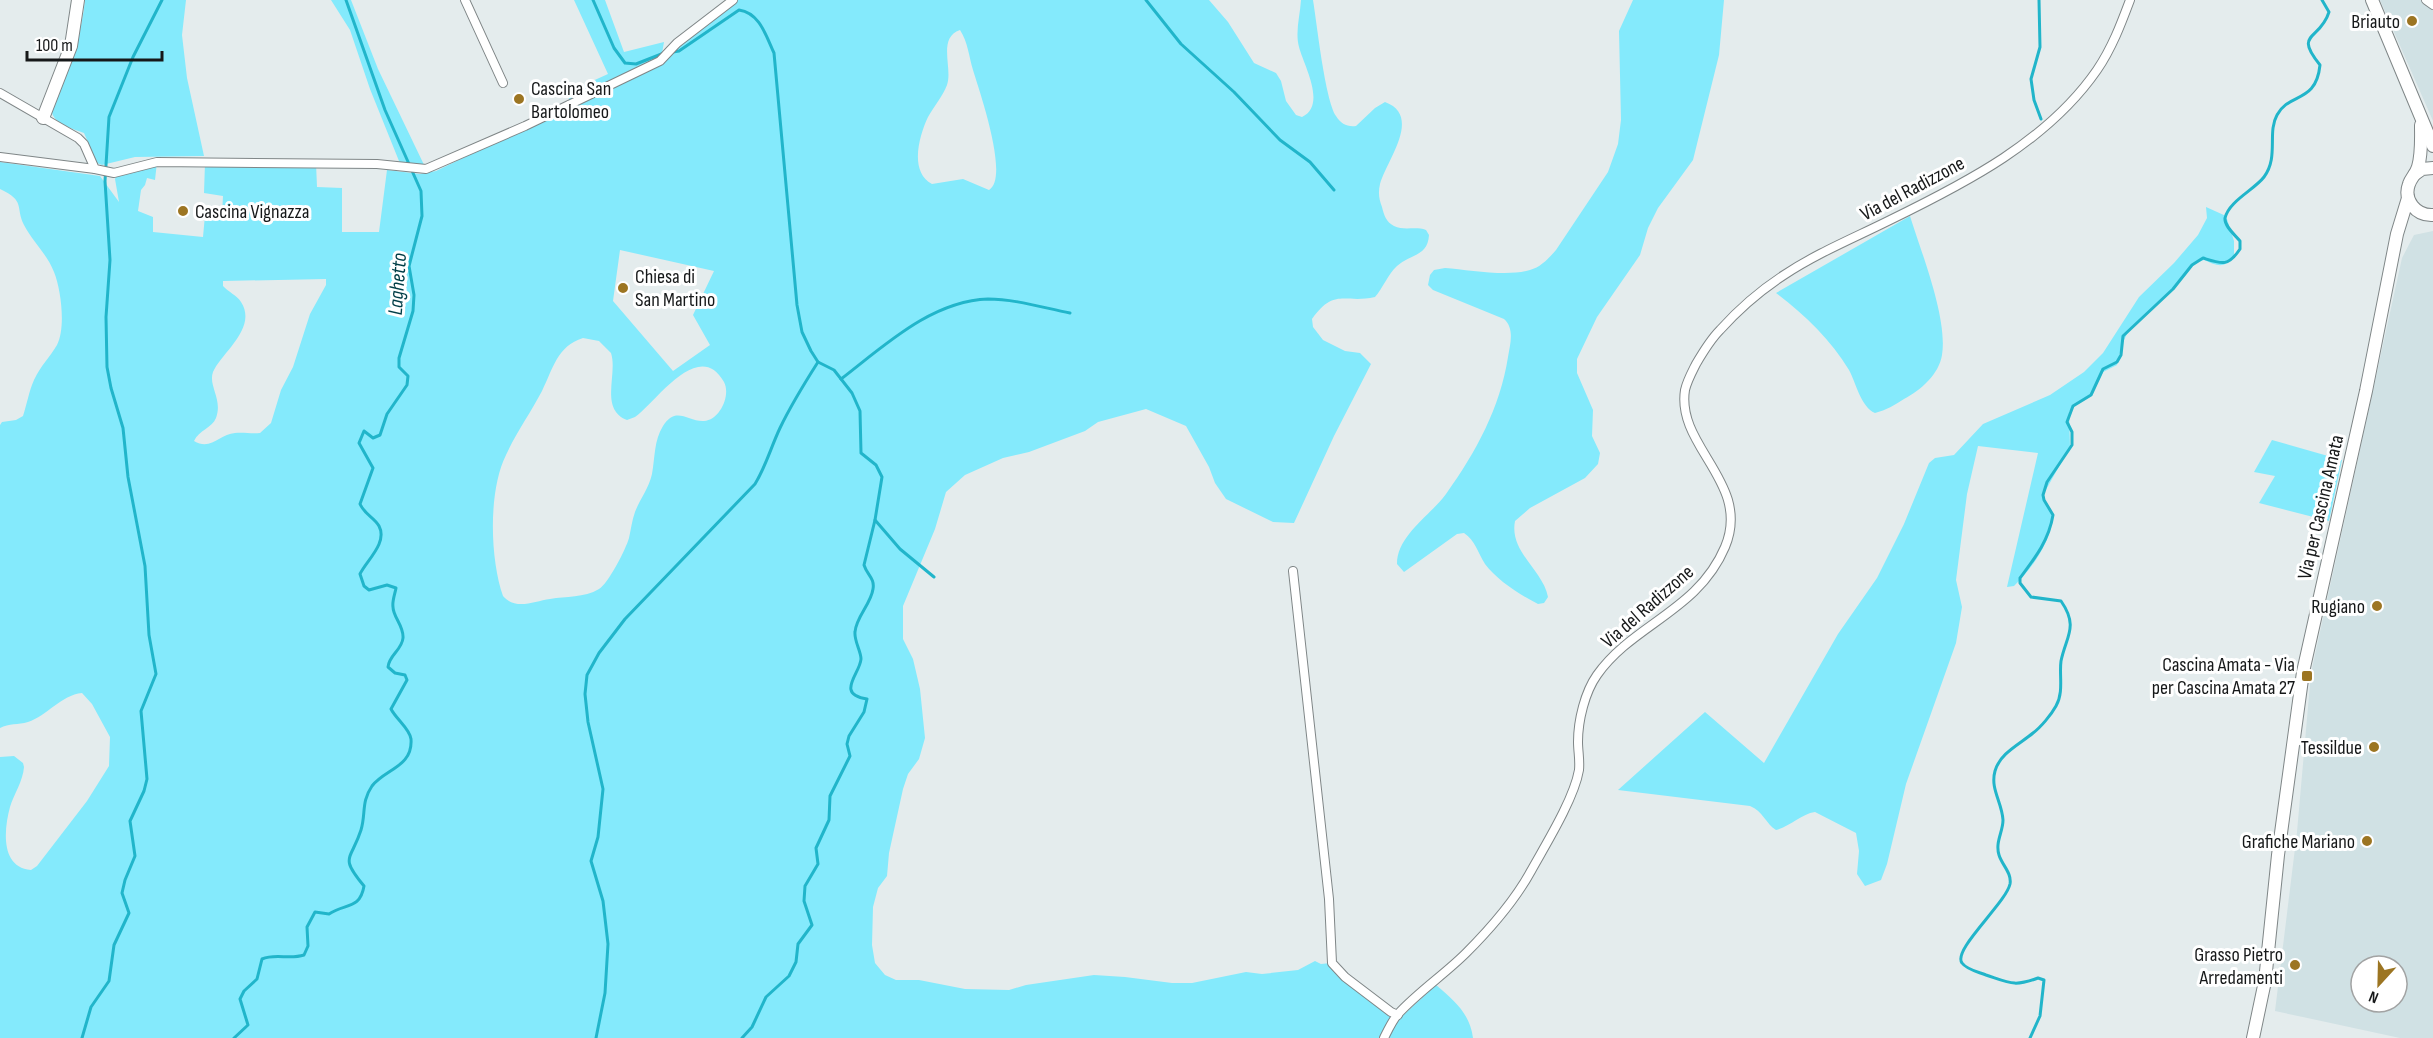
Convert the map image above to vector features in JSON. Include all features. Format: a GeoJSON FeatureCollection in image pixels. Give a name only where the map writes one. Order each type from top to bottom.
{"type":"FeatureCollection","features":[{"type":"Feature","properties":{"kind":"street"},"geometry":{"type":"LineString","coordinates":[[43,118],[71,46],[78,0]]}},
{"type":"Feature","properties":{"kind":"street"},"geometry":{"type":"LineString","coordinates":[[465,0],[503,83]]}},
{"type":"Feature","properties":{"kind":"street"},"geometry":{"type":"LineString","coordinates":[[0,157],[114,173],[157,162],[377,164],[431,167],[525,126],[663,58],[677,43],[733,0]]}},
{"type":"Feature","properties":{"kind":"street","name":"Via del Radizzone"},"geometry":{"type":"LineString","coordinates":[[1384,1038],[1398,1015],[1468,951],[1517,895],[1564,810],[1576,781],[1579,770],[1579,728],[1588,693],[1595,678],[1605,665],[1629,643],[1700,587],[1713,571],[1723,551],[1728,538],[1730,507],[1717,472],[1697,442],[1685,405],[1689,378],[1718,331],[1783,276],[1828,249],[1890,220],[1972,176],[2018,148],[2043,129],[2067,106],[2095,73],[2107,55],[2130,0]]}},
{"type":"Feature","properties":{"kind":"street"},"geometry":{"type":"LineString","coordinates":[[2372,0],[2433,147]]}},
{"type":"Feature","properties":{"kind":"street"},"geometry":{"type":"LineString","coordinates":[[2426,0],[2433,5]]}},
{"type":"Feature","properties":{"kind":"street"},"geometry":{"type":"LineString","coordinates":[[0,93],[78,138],[84,144],[94,170]]}},
{"type":"Feature","properties":{"kind":"street","name":"Via per Cascina Amata"},"geometry":{"type":"LineString","coordinates":[[2253,1038],[2265,981],[2278,855],[2303,672],[2366,391],[2397,234],[2421,146],[2420,115]]}},
{"type":"Feature","properties":{"kind":"street"},"geometry":{"type":"LineString","coordinates":[[2415,174],[2422,169],[2433,168]]}},
{"type":"Feature","properties":{"kind":"street"},"geometry":{"type":"LineString","coordinates":[[2408,198],[2415,210],[2428,214]]}},
{"type":"Feature","properties":{"kind":"street"},"geometry":{"type":"LineString","coordinates":[[2397,234],[2408,221],[2428,214]]}},
{"type":"Feature","properties":{"kind":"street"},"geometry":{"type":"LineString","coordinates":[[1293,570],[1329,899],[1332,963],[1345,977],[1398,1015]]}},
{"type":"Feature","properties":{"kind":"shaded area"},"geometry":{"type":"Polygon","coordinates":[[[85,0],[186,0],[182,35],[187,78],[204,156],[135,157],[102,165],[97,163],[84,133],[57,121],[52,113],[52,105],[75,46],[85,0]]]}},
{"type":"Feature","properties":{"kind":"shaded area"},"geometry":{"type":"Polygon","coordinates":[[[331,0],[351,0],[378,69],[426,169],[403,167],[399,161],[370,89],[350,30],[331,0]]]}},
{"type":"Feature","properties":{"kind":"shaded area"},"geometry":{"type":"Polygon","coordinates":[[[574,0],[605,0],[624,52],[664,42],[661,59],[736,0],[1209,0],[1228,22],[1254,63],[1276,73],[1281,81],[1286,101],[1296,115],[1302,117],[1313,104],[1313,95],[1309,74],[1299,47],[1298,24],[1301,0],[1313,0],[1328,94],[1338,119],[1344,124],[1356,126],[1385,102],[1396,109],[1401,117],[1402,128],[1399,140],[1379,187],[1380,199],[1386,218],[1394,226],[1426,230],[1429,235],[1426,247],[1397,266],[1375,297],[1334,300],[1320,309],[1312,319],[1313,327],[1323,340],[1345,351],[1360,353],[1371,364],[1334,436],[1294,523],[1273,522],[1226,499],[1215,483],[1209,467],[1186,426],[1146,409],[1098,422],[1085,431],[1029,452],[1003,458],[965,475],[946,492],[935,529],[903,606],[903,639],[913,659],[920,689],[925,738],[919,759],[908,774],[903,789],[889,853],[887,876],[878,888],[873,907],[872,945],[875,963],[885,975],[896,980],[919,980],[965,989],[1009,990],[1026,985],[1094,975],[1192,983],[1246,972],[1262,974],[1298,970],[1315,961],[1321,964],[1331,963],[1340,978],[1398,1020],[1436,985],[1455,1002],[1465,1015],[1473,1038],[0,1038],[0,757],[14,756],[23,763],[22,777],[10,807],[6,836],[9,855],[14,862],[31,870],[37,866],[87,801],[109,766],[110,737],[92,704],[82,693],[67,698],[28,722],[0,728],[0,425],[2,422],[16,420],[23,416],[34,380],[60,338],[62,308],[57,279],[51,266],[24,225],[17,201],[0,189],[0,162],[100,176],[119,202],[115,179],[118,172],[157,162],[155,180],[147,178],[141,190],[138,211],[153,217],[153,232],[203,237],[205,215],[222,215],[223,196],[204,193],[205,163],[316,163],[317,187],[342,188],[342,232],[379,232],[387,170],[420,174],[436,171],[533,124],[571,102],[566,93],[608,74],[574,0]],[[960,30],[953,34],[947,46],[947,85],[925,125],[919,143],[918,163],[920,171],[932,184],[963,179],[989,190],[995,182],[996,169],[991,133],[965,39],[960,30]],[[620,250],[613,301],[673,371],[710,345],[693,315],[714,271],[620,250]],[[326,279],[223,281],[223,286],[241,302],[245,312],[245,321],[242,331],[213,372],[212,382],[218,411],[212,424],[194,441],[200,444],[210,443],[235,433],[260,433],[271,423],[281,390],[293,367],[310,314],[326,285],[326,279]],[[583,338],[574,342],[557,359],[506,455],[496,487],[493,525],[495,563],[503,596],[514,603],[525,604],[581,595],[603,586],[616,566],[629,538],[635,512],[651,479],[656,443],[663,426],[677,415],[698,421],[710,420],[719,412],[725,400],[724,382],[714,370],[702,366],[690,369],[678,377],[635,417],[627,420],[619,415],[611,400],[613,361],[611,353],[599,341],[583,338]]]}},
{"type":"Feature","properties":{"kind":"shaded area"},"geometry":{"type":"Polygon","coordinates":[[[1633,0],[1724,0],[1719,55],[1693,160],[1658,208],[1648,228],[1640,255],[1597,317],[1577,359],[1577,373],[1593,410],[1592,436],[1600,453],[1598,464],[1585,478],[1530,508],[1515,521],[1514,532],[1521,552],[1540,578],[1548,597],[1544,603],[1538,604],[1509,587],[1485,564],[1474,543],[1464,533],[1457,534],[1404,572],[1397,564],[1398,554],[1403,544],[1416,526],[1446,494],[1477,446],[1493,412],[1511,342],[1510,327],[1504,319],[1433,290],[1428,285],[1430,275],[1434,270],[1445,268],[1521,272],[1538,267],[1556,250],[1608,172],[1618,144],[1621,120],[1619,31],[1633,0]]]}},
{"type":"Feature","properties":{"kind":"shaded area"},"geometry":{"type":"Polygon","coordinates":[[[2380,0],[2433,0],[2433,121],[2380,0]]]}},
{"type":"Feature","properties":{"kind":"shaded area"},"geometry":{"type":"Polygon","coordinates":[[[2206,207],[2226,216],[2234,241],[2234,256],[2224,265],[2204,260],[2195,263],[2184,277],[2128,332],[2122,344],[2117,365],[2103,372],[2092,394],[2077,403],[2069,412],[2070,447],[2043,495],[2052,516],[2049,535],[2033,564],[2014,586],[2007,587],[2038,453],[1978,446],[1967,494],[1956,580],[1962,607],[1956,643],[1906,784],[1881,880],[1865,886],[1857,874],[1859,851],[1856,833],[1815,812],[1776,830],[1750,806],[1618,790],[1705,712],[1764,763],[1838,634],[1877,578],[1904,524],[1929,463],[1935,458],[1954,455],[1983,424],[2050,395],[2084,372],[2103,353],[2139,297],[2174,263],[2198,235],[2207,218],[2206,207]]]}},
{"type":"Feature","properties":{"kind":"shaded area"},"geometry":{"type":"Polygon","coordinates":[[[1910,216],[1937,304],[1943,340],[1942,355],[1937,369],[1923,386],[1894,405],[1875,413],[1862,400],[1849,370],[1834,348],[1807,319],[1776,293],[1910,216]]]}},
{"type":"Feature","properties":{"kind":"shaded area"},"geometry":{"type":"Polygon","coordinates":[[[2433,231],[2433,1038],[2400,1038],[2275,1011],[2297,832],[2311,673],[2402,258],[2414,235],[2433,231]]]}},
{"type":"Feature","properties":{"kind":"shaded area"},"geometry":{"type":"Polygon","coordinates":[[[2272,440],[2342,460],[2329,521],[2259,503],[2275,476],[2254,472],[2272,440]]]}},
{"type":"Feature","properties":{"kind":"waterway"},"geometry":{"type":"LineString","coordinates":[[82,1038],[91,1007],[109,981],[114,945],[129,913],[122,893],[135,856],[130,821],[147,779],[141,711],[156,674],[149,635],[145,566],[128,477],[123,428],[107,367],[106,317],[110,260],[105,181],[109,117],[133,57],[162,0]]}},
{"type":"Feature","properties":{"kind":"waterway","name":"Laghetto"},"geometry":{"type":"LineString","coordinates":[[234,1038],[248,1025],[240,999],[244,991],[257,979],[262,959],[304,955],[308,946],[307,927],[315,912],[329,914],[355,903],[362,894],[364,886],[352,869],[349,858],[361,830],[366,797],[377,780],[397,767],[408,756],[411,739],[406,728],[391,709],[407,680],[405,675],[395,673],[388,667],[403,638],[402,630],[393,611],[396,588],[387,585],[369,590],[364,586],[360,574],[379,545],[381,532],[377,523],[360,504],[373,468],[359,443],[364,431],[373,438],[380,435],[387,414],[407,385],[408,376],[399,367],[399,358],[413,311],[414,295],[409,266],[422,216],[421,191],[385,110],[346,0]]}},
{"type":"Feature","properties":{"kind":"waterway"},"geometry":{"type":"LineString","coordinates":[[593,0],[614,48],[625,63],[636,64],[664,53]]}},
{"type":"Feature","properties":{"kind":"waterway"},"geometry":{"type":"LineString","coordinates":[[1146,0],[1181,44],[1234,92],[1280,140],[1310,162],[1334,190]]}},
{"type":"Feature","properties":{"kind":"waterway"},"geometry":{"type":"LineString","coordinates":[[2039,0],[2040,47],[2031,79],[2034,100],[2041,119]]}},
{"type":"Feature","properties":{"kind":"waterway"},"geometry":{"type":"LineString","coordinates":[[2030,1038],[2040,1016],[2044,980],[2038,978],[2017,983],[2007,982],[1967,967],[1962,963],[1961,957],[1972,937],[1999,903],[2010,884],[2010,876],[2000,859],[1998,850],[2003,820],[1994,784],[1995,771],[2006,754],[2046,721],[2060,695],[2061,661],[2070,631],[2069,618],[2061,601],[2031,597],[2020,583],[2020,578],[2041,548],[2051,524],[2053,515],[2043,495],[2047,482],[2072,445],[2072,432],[2067,422],[2073,406],[2091,395],[2103,369],[2117,362],[2121,355],[2123,336],[2173,289],[2192,265],[2203,258],[2220,263],[2228,261],[2240,249],[2240,241],[2228,227],[2225,218],[2231,206],[2264,177],[2271,161],[2273,129],[2277,115],[2288,103],[2308,92],[2313,86],[2320,65],[2312,54],[2309,41],[2325,21],[2329,12],[2322,0]]}},
{"type":"Feature","properties":{"kind":"waterway"},"geometry":{"type":"LineString","coordinates":[[673,52],[679,51],[739,10],[757,20],[774,53],[797,305],[802,332],[818,362],[834,370],[852,393],[860,411],[861,453],[876,465],[882,477],[875,520]]}},
{"type":"Feature","properties":{"kind":"waterway"},"geometry":{"type":"LineString","coordinates":[[841,379],[909,327],[928,316],[967,302],[988,299],[1009,300],[1070,313]]}},
{"type":"Feature","properties":{"kind":"waterway"},"geometry":{"type":"LineString","coordinates":[[596,1038],[605,993],[608,944],[603,901],[591,861],[598,837],[603,789],[588,722],[585,694],[587,675],[599,653],[625,619],[755,484],[784,419],[818,362]]}},
{"type":"Feature","properties":{"kind":"waterway"},"geometry":{"type":"LineString","coordinates":[[742,1038],[752,1027],[766,997],[789,976],[796,962],[798,944],[812,925],[804,901],[805,886],[818,864],[816,848],[829,820],[830,796],[850,756],[847,744],[849,736],[864,712],[867,699],[852,693],[851,688],[861,659],[856,642],[856,626],[873,589],[872,579],[864,565],[875,520],[900,549],[934,577]]}},
{"type":"Feature","properties":{"kind":"place","name":"Briauto"},"geometry":{"type":"Point","coordinates":[2412,21]}},
{"type":"Feature","properties":{"kind":"place","name":"Cascina San Bartolomeo"},"geometry":{"type":"Point","coordinates":[519,99]}},
{"type":"Feature","properties":{"kind":"place","name":"Cascina Vignazza"},"geometry":{"type":"Point","coordinates":[183,211]}},
{"type":"Feature","properties":{"kind":"place","name":"Chiesa di San Martino"},"geometry":{"type":"Point","coordinates":[623,288]}},
{"type":"Feature","properties":{"kind":"place","name":"Rugiano"},"geometry":{"type":"Point","coordinates":[2377,606]}},
{"type":"Feature","properties":{"kind":"place","name":"Cascina Amata - Via per Cascina Amata 27"},"geometry":{"type":"Point","coordinates":[2307,676]}},
{"type":"Feature","properties":{"kind":"place","name":"Tessildue"},"geometry":{"type":"Point","coordinates":[2374,747]}},
{"type":"Feature","properties":{"kind":"place","name":"Grafiche Mariano"},"geometry":{"type":"Point","coordinates":[2367,841]}},
{"type":"Feature","properties":{"kind":"place","name":"Grasso Pietro Arredamenti"},"geometry":{"type":"Point","coordinates":[2295,965]}}]}
